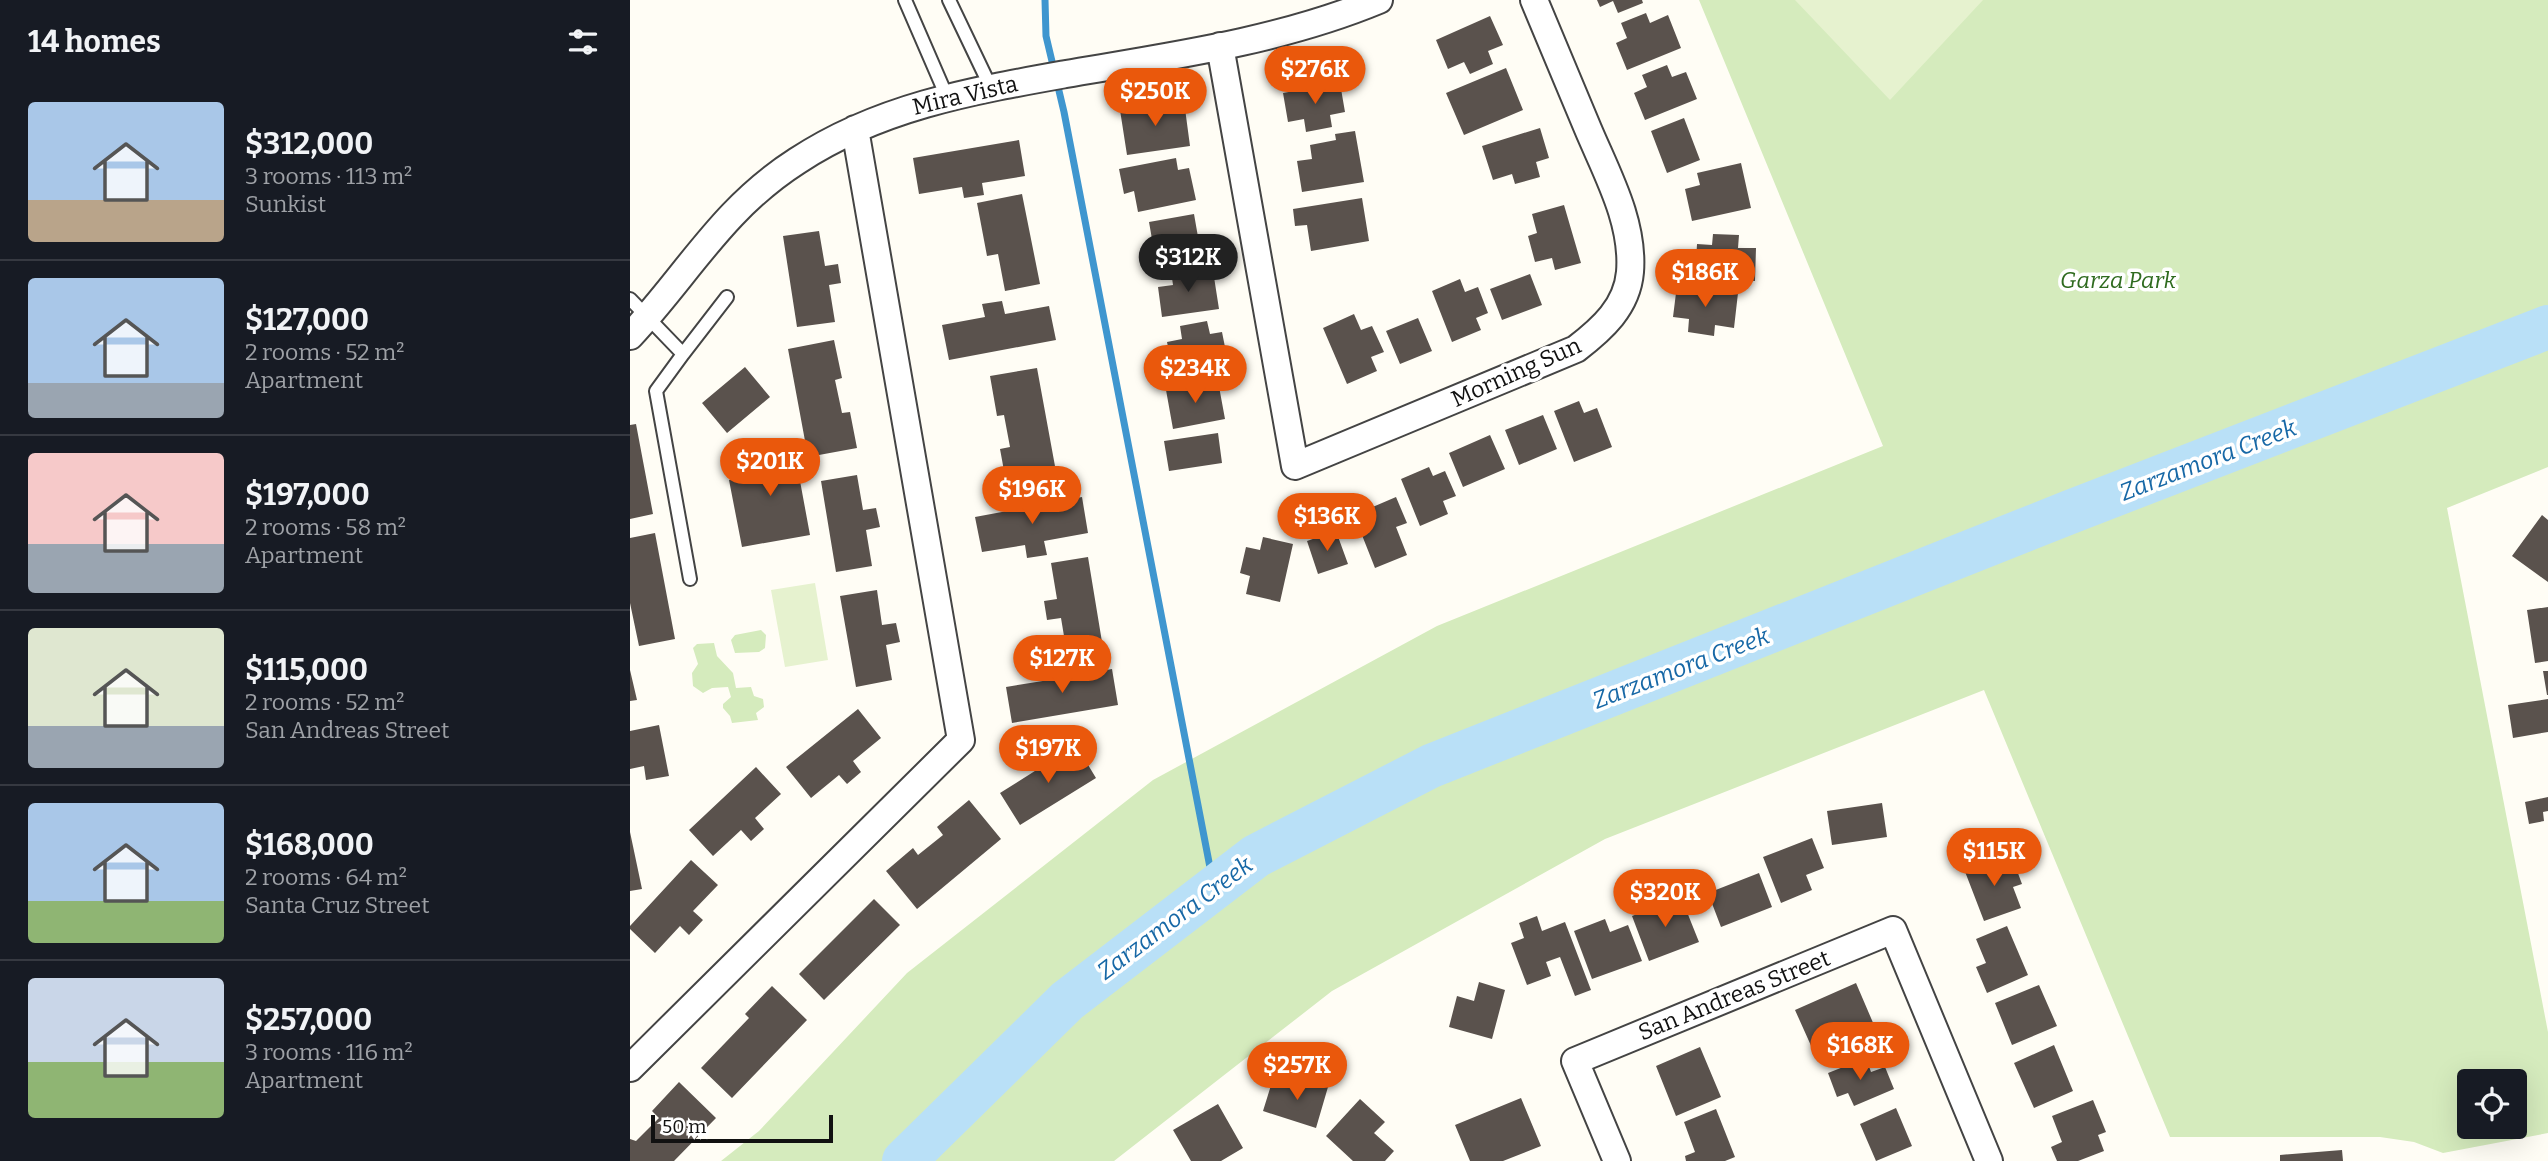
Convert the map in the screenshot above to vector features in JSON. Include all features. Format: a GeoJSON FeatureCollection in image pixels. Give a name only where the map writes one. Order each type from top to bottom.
{"type":"FeatureCollection","features":[{"type":"Feature","properties":{"kind":"street","name":"Mira Vista"},"geometry":{"type":"LineString","coordinates":[[636,317],[724,221],[758,190],[795,161],[855,128],[922,103],[947,97],[1220,46],[1301,28],[1379,0]]}},
{"type":"Feature","properties":{"kind":"street","name":"Morning Sun"},"geometry":{"type":"LineString","coordinates":[[1220,46],[1294,466],[1576,349],[1605,327],[1622,302],[1630,274],[1629,243],[1620,206],[1534,0]]}},
{"type":"Feature","properties":{"kind":"street"},"geometry":{"type":"LineString","coordinates":[[630,1068],[961,740],[855,128]]}},
{"type":"Feature","properties":{"kind":"street","name":"San Andreas Street"},"geometry":{"type":"LineString","coordinates":[[1617,1161],[1576,1061],[1893,930],[1989,1161]]}},
{"type":"Feature","properties":{"kind":"lane"},"geometry":{"type":"LineString","coordinates":[[905,0],[947,97]]}},
{"type":"Feature","properties":{"kind":"lane"},"geometry":{"type":"LineString","coordinates":[[949,0],[991,88]]}},
{"type":"Feature","properties":{"kind":"lane"},"geometry":{"type":"LineString","coordinates":[[690,579],[656,391],[727,297]]}},
{"type":"Feature","properties":{"kind":"lane"},"geometry":{"type":"LineString","coordinates":[[636,317],[683,354]]}},
{"type":"Feature","properties":{"kind":"green space","name":"Garza Park"},"geometry":{"type":"Polygon","coordinates":[[[1699,0],[2548,0],[2548,467],[2447,508],[2548,1032],[2548,1133],[2527,1137],[2527,1069],[2457,1069],[2457,1139],[2516,1139],[2443,1153],[2414,1142],[2380,1137],[2170,1137],[1984,690],[1605,839],[1332,991],[1114,1161],[721,1161],[759,1131],[907,973],[1153,780],[1437,626],[1883,446],[1699,0]]]}},
{"type":"Feature","properties":{"kind":"green space"},"geometry":{"type":"Polygon","coordinates":[[[1795,0],[1983,0],[1890,100],[1795,0]]]}},
{"type":"Feature","properties":{"kind":"green space"},"geometry":{"type":"Polygon","coordinates":[[[815,583],[828,660],[785,667],[771,590],[815,583]]]}},
{"type":"Feature","properties":{"kind":"green space"},"geometry":{"type":"Polygon","coordinates":[[[761,630],[766,635],[765,648],[759,652],[735,653],[731,640],[735,635],[761,630]]]}},
{"type":"Feature","properties":{"kind":"green space"},"geometry":{"type":"Polygon","coordinates":[[[714,643],[717,656],[733,673],[736,688],[751,687],[754,696],[763,699],[764,707],[756,713],[758,720],[732,723],[723,708],[723,704],[731,697],[728,687],[712,688],[703,693],[693,686],[692,673],[698,664],[693,648],[697,644],[714,643]]]}},
{"type":"Feature","properties":{"kind":"building"},"geometry":{"type":"Polygon","coordinates":[[[1597,0],[1642,0],[1643,3],[1618,13],[1613,1],[1600,7],[1597,0]]]}},
{"type":"Feature","properties":{"kind":"building"},"geometry":{"type":"Polygon","coordinates":[[[1646,13],[1650,23],[1668,15],[1681,48],[1627,70],[1616,43],[1627,38],[1621,23],[1646,13]]]}},
{"type":"Feature","properties":{"kind":"building"},"geometry":{"type":"Polygon","coordinates":[[[1490,16],[1503,45],[1488,51],[1493,64],[1470,74],[1464,62],[1448,69],[1436,40],[1490,16]]]}},
{"type":"Feature","properties":{"kind":"building"},"geometry":{"type":"Polygon","coordinates":[[[1667,65],[1672,77],[1686,72],[1697,99],[1645,120],[1634,93],[1647,87],[1642,75],[1667,65]]]}},
{"type":"Feature","properties":{"kind":"building"},"geometry":{"type":"Polygon","coordinates":[[[1506,68],[1523,110],[1464,135],[1446,93],[1506,68]]]}},
{"type":"Feature","properties":{"kind":"building"},"geometry":{"type":"Polygon","coordinates":[[[1340,83],[1345,112],[1330,115],[1332,127],[1306,132],[1304,119],[1288,122],[1283,93],[1340,83]]]}},
{"type":"Feature","properties":{"kind":"building"},"geometry":{"type":"Polygon","coordinates":[[[1184,101],[1190,146],[1127,155],[1120,110],[1184,101]]]}},
{"type":"Feature","properties":{"kind":"building"},"geometry":{"type":"Polygon","coordinates":[[[1684,118],[1700,160],[1667,173],[1651,131],[1684,118]]]}},
{"type":"Feature","properties":{"kind":"building"},"geometry":{"type":"Polygon","coordinates":[[[1540,128],[1549,158],[1536,162],[1540,177],[1515,184],[1512,174],[1493,180],[1482,146],[1540,128]]]}},
{"type":"Feature","properties":{"kind":"building"},"geometry":{"type":"Polygon","coordinates":[[[1355,131],[1364,182],[1302,192],[1297,161],[1312,159],[1310,145],[1336,140],[1335,134],[1355,131]]]}},
{"type":"Feature","properties":{"kind":"building"},"geometry":{"type":"Polygon","coordinates":[[[1019,140],[1025,176],[982,183],[984,195],[964,198],[962,187],[919,194],[913,158],[1019,140]]]}},
{"type":"Feature","properties":{"kind":"building"},"geometry":{"type":"Polygon","coordinates":[[[1176,158],[1178,170],[1189,168],[1196,200],[1138,212],[1134,191],[1124,194],[1119,169],[1176,158]]]}},
{"type":"Feature","properties":{"kind":"building"},"geometry":{"type":"Polygon","coordinates":[[[1741,163],[1751,208],[1692,221],[1685,189],[1700,185],[1697,173],[1741,163]]]}},
{"type":"Feature","properties":{"kind":"building"},"geometry":{"type":"Polygon","coordinates":[[[1022,194],[1040,284],[1005,291],[998,254],[987,256],[977,203],[1022,194]]]}},
{"type":"Feature","properties":{"kind":"building"},"geometry":{"type":"Polygon","coordinates":[[[1362,198],[1369,241],[1311,251],[1307,225],[1295,226],[1293,209],[1362,198]]]}},
{"type":"Feature","properties":{"kind":"building"},"geometry":{"type":"Polygon","coordinates":[[[1564,205],[1581,263],[1555,270],[1552,258],[1535,262],[1528,236],[1537,233],[1532,214],[1564,205]]]}},
{"type":"Feature","properties":{"kind":"building"},"geometry":{"type":"Polygon","coordinates":[[[1194,214],[1201,254],[1156,262],[1149,222],[1194,214]]]}},
{"type":"Feature","properties":{"kind":"building"},"geometry":{"type":"Polygon","coordinates":[[[819,231],[825,266],[838,264],[841,283],[829,285],[835,322],[797,327],[783,236],[819,231]]]}},
{"type":"Feature","properties":{"kind":"building"},"geometry":{"type":"Polygon","coordinates":[[[1713,234],[1739,235],[1738,248],[1756,248],[1755,281],[1695,279],[1697,244],[1712,245],[1713,234]]]}},
{"type":"Feature","properties":{"kind":"building"},"geometry":{"type":"Polygon","coordinates":[[[1198,267],[1200,279],[1214,277],[1219,309],[1162,317],[1158,287],[1173,285],[1171,271],[1198,267]]]}},
{"type":"Feature","properties":{"kind":"building"},"geometry":{"type":"Polygon","coordinates":[[[1530,274],[1542,305],[1502,320],[1490,289],[1530,274]]]}},
{"type":"Feature","properties":{"kind":"building"},"geometry":{"type":"Polygon","coordinates":[[[1460,279],[1465,292],[1478,287],[1488,313],[1476,318],[1481,330],[1452,342],[1432,291],[1460,279]]]}},
{"type":"Feature","properties":{"kind":"building"},"geometry":{"type":"Polygon","coordinates":[[[1677,285],[1738,293],[1734,328],[1715,325],[1714,336],[1688,332],[1689,319],[1673,317],[1677,285]]]}},
{"type":"Feature","properties":{"kind":"building"},"geometry":{"type":"Polygon","coordinates":[[[1002,301],[1005,314],[1049,306],[1056,340],[949,360],[942,325],[985,317],[982,304],[1002,301]]]}},
{"type":"Feature","properties":{"kind":"building"},"geometry":{"type":"Polygon","coordinates":[[[1354,314],[1361,330],[1372,326],[1384,352],[1371,357],[1377,371],[1347,384],[1323,328],[1354,314]]]}},
{"type":"Feature","properties":{"kind":"building"},"geometry":{"type":"Polygon","coordinates":[[[1418,318],[1432,351],[1400,364],[1386,331],[1418,318]]]}},
{"type":"Feature","properties":{"kind":"building"},"geometry":{"type":"Polygon","coordinates":[[[1207,321],[1210,334],[1222,332],[1228,362],[1173,372],[1167,342],[1182,339],[1180,326],[1207,321]]]}},
{"type":"Feature","properties":{"kind":"building"},"geometry":{"type":"Polygon","coordinates":[[[834,340],[842,378],[835,380],[842,413],[850,412],[857,448],[808,457],[788,349],[834,340]]]}},
{"type":"Feature","properties":{"kind":"building"},"geometry":{"type":"Polygon","coordinates":[[[745,367],[770,397],[727,433],[702,403],[745,367]]]}},
{"type":"Feature","properties":{"kind":"building"},"geometry":{"type":"Polygon","coordinates":[[[1037,368],[1057,477],[1007,487],[1000,449],[1010,447],[1004,415],[997,416],[990,376],[1037,368]]]}},
{"type":"Feature","properties":{"kind":"building"},"geometry":{"type":"Polygon","coordinates":[[[1218,381],[1225,419],[1173,429],[1166,390],[1218,381]]]}},
{"type":"Feature","properties":{"kind":"building"},"geometry":{"type":"Polygon","coordinates":[[[1579,401],[1584,413],[1597,408],[1612,447],[1574,462],[1554,411],[1579,401]]]}},
{"type":"Feature","properties":{"kind":"building"},"geometry":{"type":"Polygon","coordinates":[[[1543,415],[1557,449],[1519,465],[1505,430],[1543,415]]]}},
{"type":"Feature","properties":{"kind":"building"},"geometry":{"type":"Polygon","coordinates":[[[636,424],[653,514],[630,519],[630,425],[636,424]]]}},
{"type":"Feature","properties":{"kind":"building"},"geometry":{"type":"Polygon","coordinates":[[[1218,433],[1222,463],[1169,471],[1164,441],[1218,433]]]}},
{"type":"Feature","properties":{"kind":"building"},"geometry":{"type":"Polygon","coordinates":[[[1490,435],[1505,469],[1463,487],[1449,453],[1490,435]]]}},
{"type":"Feature","properties":{"kind":"building"},"geometry":{"type":"Polygon","coordinates":[[[793,443],[810,535],[742,547],[729,480],[753,475],[749,451],[793,443]]]}},
{"type":"Feature","properties":{"kind":"building"},"geometry":{"type":"Polygon","coordinates":[[[1429,467],[1433,476],[1445,471],[1456,496],[1443,501],[1448,514],[1420,526],[1401,479],[1429,467]]]}},
{"type":"Feature","properties":{"kind":"building"},"geometry":{"type":"Polygon","coordinates":[[[857,475],[863,510],[876,508],[880,527],[866,530],[872,566],[836,572],[821,481],[857,475]]]}},
{"type":"Feature","properties":{"kind":"building"},"geometry":{"type":"Polygon","coordinates":[[[1082,497],[1088,533],[1044,541],[1047,555],[1027,558],[1025,545],[982,552],[975,517],[1082,497]]]}},
{"type":"Feature","properties":{"kind":"building"},"geometry":{"type":"Polygon","coordinates":[[[1396,497],[1407,523],[1396,527],[1407,555],[1375,568],[1354,515],[1396,497]]]}},
{"type":"Feature","properties":{"kind":"building"},"geometry":{"type":"Polygon","coordinates":[[[2542,515],[2548,520],[2548,582],[2512,556],[2542,515]]]}},
{"type":"Feature","properties":{"kind":"building"},"geometry":{"type":"Polygon","coordinates":[[[1336,531],[1348,564],[1318,574],[1307,541],[1336,531]]]}},
{"type":"Feature","properties":{"kind":"building"},"geometry":{"type":"Polygon","coordinates":[[[655,533],[675,639],[639,646],[630,603],[630,538],[655,533]]]}},
{"type":"Feature","properties":{"kind":"building"},"geometry":{"type":"Polygon","coordinates":[[[1263,537],[1293,544],[1280,602],[1246,594],[1250,576],[1240,573],[1246,547],[1260,550],[1263,537]]]}},
{"type":"Feature","properties":{"kind":"building"},"geometry":{"type":"Polygon","coordinates":[[[1088,557],[1103,648],[1067,654],[1061,618],[1047,620],[1044,601],[1057,599],[1051,563],[1088,557]]]}},
{"type":"Feature","properties":{"kind":"building"},"geometry":{"type":"Polygon","coordinates":[[[877,590],[882,625],[896,623],[900,642],[886,645],[892,680],[856,687],[840,596],[877,590]]]}},
{"type":"Feature","properties":{"kind":"building"},"geometry":{"type":"Polygon","coordinates":[[[2548,607],[2548,661],[2535,663],[2527,610],[2548,607]]]}},
{"type":"Feature","properties":{"kind":"building"},"geometry":{"type":"Polygon","coordinates":[[[1066,663],[1068,677],[1112,669],[1118,705],[1012,723],[1006,687],[1049,680],[1047,667],[1066,663]]]}},
{"type":"Feature","properties":{"kind":"building"},"geometry":{"type":"Polygon","coordinates":[[[630,670],[637,700],[630,701],[630,670]]]}},
{"type":"Feature","properties":{"kind":"building"},"geometry":{"type":"Polygon","coordinates":[[[2543,671],[2548,671],[2548,695],[2547,695],[2543,671]]]}},
{"type":"Feature","properties":{"kind":"building"},"geometry":{"type":"Polygon","coordinates":[[[2548,699],[2548,732],[2513,738],[2508,705],[2548,699]]]}},
{"type":"Feature","properties":{"kind":"building"},"geometry":{"type":"Polygon","coordinates":[[[858,709],[881,738],[853,761],[861,772],[847,784],[839,775],[811,798],[786,767],[858,709]]]}},
{"type":"Feature","properties":{"kind":"building"},"geometry":{"type":"Polygon","coordinates":[[[659,725],[669,776],[646,780],[644,766],[630,769],[630,731],[659,725]]]}},
{"type":"Feature","properties":{"kind":"building"},"geometry":{"type":"Polygon","coordinates":[[[1076,745],[1096,778],[1020,825],[1000,793],[1076,745]]]}},
{"type":"Feature","properties":{"kind":"building"},"geometry":{"type":"Polygon","coordinates":[[[756,767],[781,794],[755,818],[764,829],[751,841],[741,830],[713,856],[689,830],[756,767]]]}},
{"type":"Feature","properties":{"kind":"building"},"geometry":{"type":"Polygon","coordinates":[[[2548,797],[2548,811],[2543,812],[2544,821],[2529,824],[2525,802],[2548,797]]]}},
{"type":"Feature","properties":{"kind":"building"},"geometry":{"type":"Polygon","coordinates":[[[969,800],[1001,839],[917,909],[886,871],[913,848],[918,855],[943,835],[937,827],[969,800]]]}},
{"type":"Feature","properties":{"kind":"building"},"geometry":{"type":"Polygon","coordinates":[[[1882,803],[1887,837],[1832,845],[1827,811],[1882,803]]]}},
{"type":"Feature","properties":{"kind":"building"},"geometry":{"type":"Polygon","coordinates":[[[630,832],[642,889],[630,891],[630,832]]]}},
{"type":"Feature","properties":{"kind":"building"},"geometry":{"type":"Polygon","coordinates":[[[1812,838],[1824,868],[1806,875],[1812,890],[1781,903],[1763,857],[1812,838]]]}},
{"type":"Feature","properties":{"kind":"building"},"geometry":{"type":"Polygon","coordinates":[[[2000,856],[2006,871],[2016,868],[2022,884],[2013,887],[2021,908],[1984,921],[1964,869],[2000,856]]]}},
{"type":"Feature","properties":{"kind":"building"},"geometry":{"type":"Polygon","coordinates":[[[691,860],[718,885],[693,911],[703,920],[689,935],[680,926],[655,953],[630,926],[691,860]]]}},
{"type":"Feature","properties":{"kind":"building"},"geometry":{"type":"Polygon","coordinates":[[[1759,873],[1772,907],[1721,927],[1708,893],[1759,873]]]}},
{"type":"Feature","properties":{"kind":"building"},"geometry":{"type":"Polygon","coordinates":[[[1681,897],[1699,942],[1649,961],[1632,916],[1681,897]]]}},
{"type":"Feature","properties":{"kind":"building"},"geometry":{"type":"Polygon","coordinates":[[[874,899],[900,925],[824,1000],[799,974],[874,899]]]}},
{"type":"Feature","properties":{"kind":"building"},"geometry":{"type":"Polygon","coordinates":[[[1537,916],[1542,931],[1565,922],[1591,990],[1575,996],[1560,957],[1546,962],[1551,976],[1527,985],[1511,943],[1524,938],[1519,923],[1537,916]]]}},
{"type":"Feature","properties":{"kind":"building"},"geometry":{"type":"Polygon","coordinates":[[[1605,919],[1610,932],[1628,925],[1642,961],[1592,979],[1574,931],[1605,919]]]}},
{"type":"Feature","properties":{"kind":"building"},"geometry":{"type":"Polygon","coordinates":[[[2007,926],[2028,975],[1987,993],[1976,967],[1986,963],[1976,939],[2007,926]]]}},
{"type":"Feature","properties":{"kind":"building"},"geometry":{"type":"Polygon","coordinates":[[[1479,982],[1505,990],[1492,1039],[1449,1027],[1457,996],[1474,1001],[1479,982]]]}},
{"type":"Feature","properties":{"kind":"building"},"geometry":{"type":"Polygon","coordinates":[[[1856,983],[1877,1032],[1817,1059],[1795,1010],[1856,983]]]}},
{"type":"Feature","properties":{"kind":"building"},"geometry":{"type":"Polygon","coordinates":[[[2039,985],[2057,1026],[2012,1045],[1995,1003],[2039,985]]]}},
{"type":"Feature","properties":{"kind":"building"},"geometry":{"type":"Polygon","coordinates":[[[772,986],[807,1020],[732,1098],[701,1068],[749,1018],[745,1014],[772,986]]]}},
{"type":"Feature","properties":{"kind":"building"},"geometry":{"type":"Polygon","coordinates":[[[2054,1045],[2073,1091],[2034,1108],[2014,1063],[2054,1045]]]}},
{"type":"Feature","properties":{"kind":"building"},"geometry":{"type":"Polygon","coordinates":[[[1700,1047],[1721,1097],[1676,1116],[1656,1066],[1700,1047]]]}},
{"type":"Feature","properties":{"kind":"building"},"geometry":{"type":"Polygon","coordinates":[[[1866,1058],[1871,1072],[1885,1067],[1894,1089],[1854,1106],[1848,1093],[1837,1097],[1828,1073],[1866,1058]]]}},
{"type":"Feature","properties":{"kind":"building"},"geometry":{"type":"Polygon","coordinates":[[[1295,1077],[1328,1087],[1316,1128],[1263,1111],[1272,1082],[1292,1088],[1295,1077]]]}},
{"type":"Feature","properties":{"kind":"building"},"geometry":{"type":"Polygon","coordinates":[[[679,1082],[716,1118],[674,1161],[630,1161],[630,1139],[636,1141],[659,1118],[652,1111],[679,1082]]]}},
{"type":"Feature","properties":{"kind":"building"},"geometry":{"type":"Polygon","coordinates":[[[1521,1098],[1541,1146],[1503,1161],[1470,1161],[1455,1125],[1521,1098]]]}},
{"type":"Feature","properties":{"kind":"building"},"geometry":{"type":"Polygon","coordinates":[[[1360,1099],[1385,1122],[1374,1133],[1394,1151],[1385,1161],[1353,1161],[1326,1136],[1360,1099]]]}},
{"type":"Feature","properties":{"kind":"building"},"geometry":{"type":"Polygon","coordinates":[[[2093,1100],[2106,1132],[2098,1135],[2104,1151],[2078,1161],[2057,1161],[2051,1147],[2062,1142],[2052,1116],[2093,1100]]]}},
{"type":"Feature","properties":{"kind":"building"},"geometry":{"type":"Polygon","coordinates":[[[1218,1104],[1243,1148],[1221,1161],[1191,1161],[1173,1130],[1218,1104]]]}},
{"type":"Feature","properties":{"kind":"building"},"geometry":{"type":"Polygon","coordinates":[[[1896,1108],[1912,1146],[1876,1161],[1860,1124],[1896,1108]]]}},
{"type":"Feature","properties":{"kind":"building"},"geometry":{"type":"Polygon","coordinates":[[[1716,1109],[1735,1157],[1725,1161],[1686,1161],[1685,1156],[1695,1152],[1684,1122],[1716,1109]]]}},
{"type":"Feature","properties":{"kind":"building"},"geometry":{"type":"Polygon","coordinates":[[[2342,1150],[2343,1161],[2280,1161],[2280,1155],[2342,1150]]]}},
{"type":"Feature","properties":{"kind":"waterway"},"geometry":{"type":"LineString","coordinates":[[1045,0],[1046,36],[1064,112],[1214,888]]}},
{"type":"Feature","properties":{"kind":"waterway","name":"Zarzamora Creek"},"geometry":{"type":"LineString","coordinates":[[904,1161],[1067,1001],[1256,856],[1431,766],[2070,512],[2548,327]]}}]}
